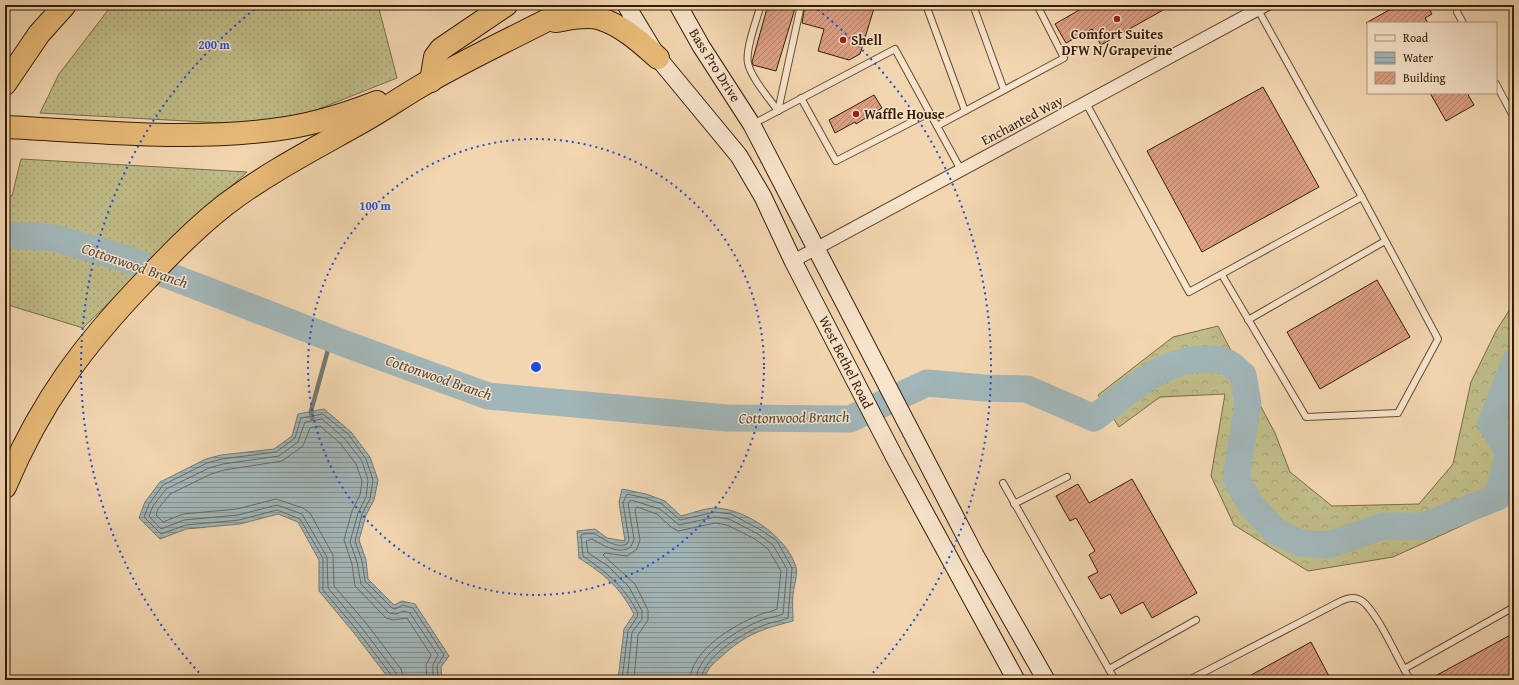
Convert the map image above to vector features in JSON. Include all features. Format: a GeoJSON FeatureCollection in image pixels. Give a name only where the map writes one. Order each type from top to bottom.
{"type":"FeatureCollection","features":[{"type":"Feature","properties":{"kind":"highway"},"geometry":{"type":"LineString","coordinates":[[5,84],[23,56],[65,5]]}},
{"type":"Feature","properties":{"kind":"highway"},"geometry":{"type":"LineString","coordinates":[[5,127],[161,134],[217,134],[272,130],[319,120],[362,108],[425,84],[435,57],[441,49],[506,5]]}},
{"type":"Feature","properties":{"kind":"highway"},"geometry":{"type":"LineString","coordinates":[[5,487],[15,463],[39,415],[66,373],[98,330],[156,268],[200,226],[258,182],[425,84],[576,5]]}},
{"type":"Feature","properties":{"kind":"highway"},"geometry":{"type":"LineString","coordinates":[[544,22],[591,18],[601,19],[637,40],[658,58]]}},
{"type":"Feature","properties":{"kind":"main road"},"geometry":{"type":"LineString","coordinates":[[626,5],[658,58]]}},
{"type":"Feature","properties":{"kind":"main road","name":"Bass Pro Drive"},"geometry":{"type":"LineString","coordinates":[[678,5],[692,30],[752,125]]}},
{"type":"Feature","properties":{"kind":"main road"},"geometry":{"type":"LineString","coordinates":[[691,5],[692,30]]}},
{"type":"Feature","properties":{"kind":"main road","name":"West Bethel Road"},"geometry":{"type":"LineString","coordinates":[[658,58],[739,156],[763,197],[793,261],[896,460],[1016,680]]}},
{"type":"Feature","properties":{"kind":"main road","name":"West Bethel Road"},"geometry":{"type":"LineString","coordinates":[[752,125],[975,555],[1046,680]]}},
{"type":"Feature","properties":{"kind":"street","name":"Enchanted Way"},"geometry":{"type":"LineString","coordinates":[[793,261],[1260,7]]}},
{"type":"Feature","properties":{"kind":"lane"},"geometry":{"type":"LineString","coordinates":[[761,5],[750,42],[747,63],[778,111]]}},
{"type":"Feature","properties":{"kind":"lane"},"geometry":{"type":"LineString","coordinates":[[778,111],[801,5]]}},
{"type":"Feature","properties":{"kind":"lane"},"geometry":{"type":"LineString","coordinates":[[926,5],[965,111]]}},
{"type":"Feature","properties":{"kind":"lane"},"geometry":{"type":"LineString","coordinates":[[973,5],[1004,90]]}},
{"type":"Feature","properties":{"kind":"lane"},"geometry":{"type":"LineString","coordinates":[[936,126],[1064,58],[1036,5]]}},
{"type":"Feature","properties":{"kind":"lane"},"geometry":{"type":"LineString","coordinates":[[1458,5],[1457,12],[1462,22]]}},
{"type":"Feature","properties":{"kind":"lane"},"geometry":{"type":"LineString","coordinates":[[1222,275],[1306,417],[1398,413],[1438,339],[1260,7]]}},
{"type":"Feature","properties":{"kind":"lane"},"geometry":{"type":"LineString","coordinates":[[752,125],[895,49],[961,170]]}},
{"type":"Feature","properties":{"kind":"lane"},"geometry":{"type":"LineString","coordinates":[[1497,86],[1514,118]]}},
{"type":"Feature","properties":{"kind":"lane"},"geometry":{"type":"LineString","coordinates":[[802,98],[836,161],[929,113]]}},
{"type":"Feature","properties":{"kind":"lane"},"geometry":{"type":"LineString","coordinates":[[1086,103],[1189,292],[1362,197]]}},
{"type":"Feature","properties":{"kind":"lane"},"geometry":{"type":"LineString","coordinates":[[1248,320],[1385,242]]}},
{"type":"Feature","properties":{"kind":"lane"},"geometry":{"type":"LineString","coordinates":[[1014,504],[1068,477]]}},
{"type":"Feature","properties":{"kind":"lane"},"geometry":{"type":"LineString","coordinates":[[1003,483],[1115,680]]}},
{"type":"Feature","properties":{"kind":"lane"},"geometry":{"type":"LineString","coordinates":[[1189,680],[1341,601],[1352,597],[1361,600],[1370,610],[1410,680]]}},
{"type":"Feature","properties":{"kind":"lane"},"geometry":{"type":"LineString","coordinates":[[1404,669],[1514,608]]}},
{"type":"Feature","properties":{"kind":"lane"},"geometry":{"type":"LineString","coordinates":[[1109,669],[1196,620]]}},
{"type":"Feature","properties":{"kind":"green space"},"geometry":{"type":"Polygon","coordinates":[[[112,5],[378,5],[397,78],[296,118],[241,124],[40,113],[59,74],[112,5]]]}},
{"type":"Feature","properties":{"kind":"green space"},"geometry":{"type":"Polygon","coordinates":[[[21,159],[247,172],[195,219],[83,328],[5,304],[5,196],[12,196],[21,159]]]}},
{"type":"Feature","properties":{"kind":"green space"},"geometry":{"type":"Polygon","coordinates":[[[1514,303],[1514,502],[1393,557],[1308,571],[1234,525],[1211,476],[1225,394],[1160,397],[1119,427],[1098,395],[1173,337],[1218,326],[1275,433],[1290,472],[1332,506],[1419,504],[1453,464],[1471,382],[1496,331],[1514,303]]]}},
{"type":"Feature","properties":{"kind":"water"},"geometry":{"type":"Polygon","coordinates":[[[324,409],[351,432],[370,457],[378,480],[374,500],[366,515],[359,540],[366,560],[368,579],[394,605],[402,601],[415,604],[449,656],[441,667],[442,680],[390,680],[319,591],[319,560],[298,522],[278,514],[240,524],[186,529],[160,539],[139,518],[145,502],[160,482],[206,459],[221,455],[274,449],[292,436],[298,414],[324,409]]]}},
{"type":"Feature","properties":{"kind":"water"},"geometry":{"type":"Polygon","coordinates":[[[622,489],[646,494],[665,501],[681,516],[717,508],[741,514],[764,527],[784,545],[796,567],[796,577],[793,591],[793,621],[755,633],[739,642],[711,666],[704,680],[618,680],[624,629],[634,614],[617,588],[604,576],[579,558],[577,531],[595,529],[607,538],[625,541],[619,502],[622,489]]]}},
{"type":"Feature","properties":{"kind":"building","name":"Shell"},"geometry":{"type":"Polygon","coordinates":[[[768,5],[796,5],[776,71],[753,65],[752,62],[768,5]]]}},
{"type":"Feature","properties":{"kind":"building","name":"Shell"},"geometry":{"type":"Polygon","coordinates":[[[805,5],[829,10],[831,5],[875,5],[860,54],[849,60],[818,51],[824,29],[802,23],[805,5]]]}},
{"type":"Feature","properties":{"kind":"building","name":"Comfort Suites DFW N/Grapevine"},"geometry":{"type":"Polygon","coordinates":[[[1079,5],[1172,5],[1101,45],[1092,29],[1066,43],[1055,24],[1081,9],[1079,5]]]}},
{"type":"Feature","properties":{"kind":"building"},"geometry":{"type":"Polygon","coordinates":[[[1398,5],[1427,5],[1432,14],[1425,18],[1427,22],[1368,22],[1398,5]]]}},
{"type":"Feature","properties":{"kind":"building"},"geometry":{"type":"Polygon","coordinates":[[[1263,87],[1319,187],[1202,252],[1147,151],[1263,87]]]}},
{"type":"Feature","properties":{"kind":"building"},"geometry":{"type":"Polygon","coordinates":[[[1431,94],[1468,94],[1474,105],[1446,121],[1431,94]]]}},
{"type":"Feature","properties":{"kind":"building","name":"Waffle House"},"geometry":{"type":"Polygon","coordinates":[[[874,95],[882,108],[856,124],[855,122],[835,133],[829,120],[874,95]]]}},
{"type":"Feature","properties":{"kind":"building"},"geometry":{"type":"Polygon","coordinates":[[[1377,280],[1410,337],[1320,389],[1287,332],[1377,280]]]}},
{"type":"Feature","properties":{"kind":"building"},"geometry":{"type":"Polygon","coordinates":[[[1132,479],[1197,593],[1152,618],[1143,602],[1121,614],[1110,594],[1101,599],[1088,577],[1098,572],[1089,555],[1095,551],[1076,518],[1070,521],[1056,496],[1078,484],[1089,503],[1132,479]]]}},
{"type":"Feature","properties":{"kind":"building"},"geometry":{"type":"Polygon","coordinates":[[[1514,633],[1514,680],[1428,680],[1514,633]]]}},
{"type":"Feature","properties":{"kind":"building"},"geometry":{"type":"Polygon","coordinates":[[[1311,642],[1331,680],[1242,680],[1311,642]]]}},
{"type":"Feature","properties":{"kind":"waterway","name":"Cottonwood Branch"},"geometry":{"type":"LineString","coordinates":[[5,235],[55,238],[123,258],[351,346],[488,396],[727,418],[850,419],[927,383],[984,388],[1027,389],[1094,418],[1138,384],[1170,366],[1187,361],[1204,359],[1223,361],[1231,365],[1243,375],[1248,404],[1236,478],[1251,505],[1274,530],[1299,543],[1328,545],[1384,526],[1424,526],[1498,497],[1509,452],[1491,424],[1514,363]]}},
{"type":"Feature","properties":{"kind":"waterway"},"geometry":{"type":"LineString","coordinates":[[312,418],[311,411],[331,339]]}},
{"type":"Feature","properties":{"kind":"place","name":"Comfort Suites DFW N/Grapevine"},"geometry":{"type":"Point","coordinates":[1117,19]}},
{"type":"Feature","properties":{"kind":"place","name":"Shell"},"geometry":{"type":"Point","coordinates":[843,40]}},
{"type":"Feature","properties":{"kind":"place","name":"Waffle House"},"geometry":{"type":"Point","coordinates":[856,114]}}]}
